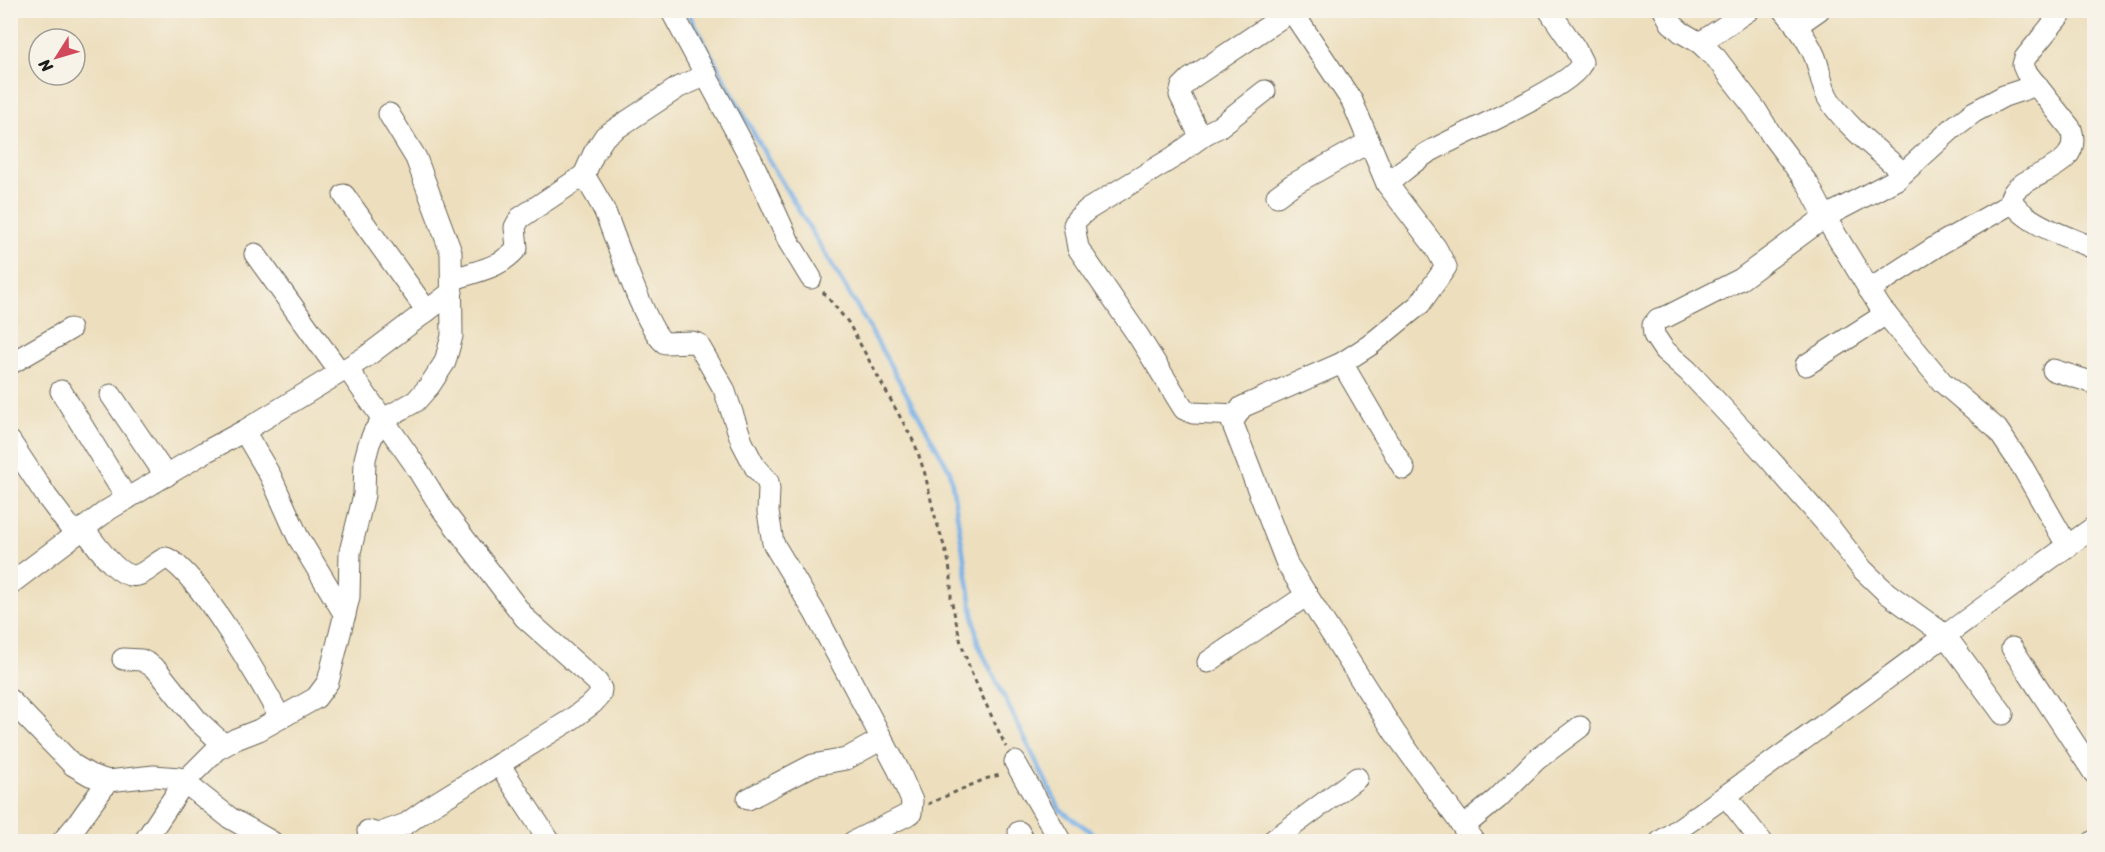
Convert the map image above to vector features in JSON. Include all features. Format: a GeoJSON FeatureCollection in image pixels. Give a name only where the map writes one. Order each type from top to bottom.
{"type":"FeatureCollection","features":[{"type":"Feature","properties":{"kind":"street"},"geometry":{"type":"LineString","coordinates":[[670,10],[753,163],[789,242],[812,278]]}},
{"type":"Feature","properties":{"kind":"street"},"geometry":{"type":"LineString","coordinates":[[1387,184],[1427,153],[1559,84],[1580,68],[1582,63],[1575,48],[1549,10]]}},
{"type":"Feature","properties":{"kind":"street"},"geometry":{"type":"LineString","coordinates":[[1664,10],[1671,24],[1700,43],[1716,58],[1756,110],[1808,184],[1825,217],[1886,314],[1942,382],[1997,429],[2023,468],[2068,547]]}},
{"type":"Feature","properties":{"kind":"street"},"geometry":{"type":"LineString","coordinates":[[1700,43],[1749,10]]}},
{"type":"Feature","properties":{"kind":"street"},"geometry":{"type":"LineString","coordinates":[[1819,10],[1790,18],[1808,43],[1815,59],[1820,81],[1829,100],[1848,123],[1903,173]]}},
{"type":"Feature","properties":{"kind":"street"},"geometry":{"type":"LineString","coordinates":[[2064,10],[2025,58],[2023,65],[2071,129],[2072,147],[2067,156],[2052,168],[2013,190],[2011,197],[2012,203],[2019,212],[2053,231],[2094,248]]}},
{"type":"Feature","properties":{"kind":"street"},"geometry":{"type":"LineString","coordinates":[[1205,134],[1197,130],[1184,106],[1180,95],[1182,87],[1190,79],[1291,11],[1352,101],[1387,184],[1436,248],[1446,267],[1420,304],[1371,345],[1342,363],[1242,407],[1232,422],[1287,564],[1395,733],[1468,834],[1497,799],[1536,760],[1580,727]]}},
{"type":"Feature","properties":{"kind":"street"},"geometry":{"type":"LineString","coordinates":[[10,584],[108,510],[367,356],[427,310],[452,286],[495,267],[517,248],[515,226],[520,218],[584,175],[605,136],[679,87],[707,75]]}},
{"type":"Feature","properties":{"kind":"street"},"geometry":{"type":"LineString","coordinates":[[2003,714],[1945,635],[1887,593],[1862,569],[1831,528],[1757,445],[1688,371],[1664,350],[1654,335],[1653,325],[1658,319],[1741,279],[1825,217],[1880,189],[1903,173],[1974,112],[2004,96],[2037,86]]}},
{"type":"Feature","properties":{"kind":"street"},"geometry":{"type":"LineString","coordinates":[[1237,415],[1200,414],[1184,409],[1139,337],[1078,248],[1074,225],[1087,210],[1174,158],[1265,91]]}},
{"type":"Feature","properties":{"kind":"street"},"geometry":{"type":"LineString","coordinates":[[144,842],[185,781],[216,750],[316,698],[328,682],[349,597],[350,552],[364,495],[365,459],[374,432],[382,420],[416,401],[445,362],[452,336],[451,252],[416,158],[389,114]]}},
{"type":"Feature","properties":{"kind":"street"},"geometry":{"type":"LineString","coordinates":[[1277,196],[1292,184],[1369,142]]}},
{"type":"Feature","properties":{"kind":"street"},"geometry":{"type":"LineString","coordinates":[[584,175],[604,210],[634,288],[656,336],[665,344],[692,342],[698,344],[724,389],[742,442],[755,467],[768,482],[768,513],[773,543],[815,613],[898,769],[912,801],[911,813],[853,842]]}},
{"type":"Feature","properties":{"kind":"street"},"geometry":{"type":"LineString","coordinates":[[344,195],[427,310]]}},
{"type":"Feature","properties":{"kind":"street"},"geometry":{"type":"LineString","coordinates":[[1869,290],[1949,239],[2012,203]]}},
{"type":"Feature","properties":{"kind":"street"},"geometry":{"type":"LineString","coordinates":[[255,254],[382,420],[413,462],[442,508],[525,618],[597,682],[601,689],[600,695],[593,703],[568,721],[406,824],[378,834],[368,831]]}},
{"type":"Feature","properties":{"kind":"street"},"geometry":{"type":"LineString","coordinates":[[1806,365],[1886,314]]}},
{"type":"Feature","properties":{"kind":"street"},"geometry":{"type":"LineString","coordinates":[[10,364],[70,329]]}},
{"type":"Feature","properties":{"kind":"street"},"geometry":{"type":"LineString","coordinates":[[1342,363],[1404,469]]}},
{"type":"Feature","properties":{"kind":"street"},"geometry":{"type":"LineString","coordinates":[[2053,370],[2094,382]]}},
{"type":"Feature","properties":{"kind":"street"},"geometry":{"type":"LineString","coordinates":[[61,391],[126,499]]}},
{"type":"Feature","properties":{"kind":"street"},"geometry":{"type":"LineString","coordinates":[[111,394],[166,476]]}},
{"type":"Feature","properties":{"kind":"street"},"geometry":{"type":"LineString","coordinates":[[244,431],[271,477],[298,537],[345,615]]}},
{"type":"Feature","properties":{"kind":"street"},"geometry":{"type":"LineString","coordinates":[[10,441],[47,497],[117,569],[124,574],[139,575],[166,558],[172,560],[190,577],[258,675],[280,718]]}},
{"type":"Feature","properties":{"kind":"street"},"geometry":{"type":"LineString","coordinates":[[1660,842],[2094,527]]}},
{"type":"Feature","properties":{"kind":"street"},"geometry":{"type":"LineString","coordinates":[[1208,662],[1307,595]]}},
{"type":"Feature","properties":{"kind":"street"},"geometry":{"type":"LineString","coordinates":[[2012,648],[2094,773]]}},
{"type":"Feature","properties":{"kind":"street"},"geometry":{"type":"LineString","coordinates":[[123,659],[141,660],[158,671],[197,720],[224,745]]}},
{"type":"Feature","properties":{"kind":"street"},"geometry":{"type":"LineString","coordinates":[[10,700],[73,765],[90,775],[108,781],[163,776],[179,778],[230,818],[272,842]]}},
{"type":"Feature","properties":{"kind":"street"},"geometry":{"type":"LineString","coordinates":[[748,799],[813,765],[846,759],[882,739]]}},
{"type":"Feature","properties":{"kind":"street"},"geometry":{"type":"LineString","coordinates":[[1015,762],[1061,842]]}},
{"type":"Feature","properties":{"kind":"street"},"geometry":{"type":"LineString","coordinates":[[499,764],[550,842]]}},
{"type":"Feature","properties":{"kind":"street"},"geometry":{"type":"LineString","coordinates":[[1271,842],[1357,778]]}},
{"type":"Feature","properties":{"kind":"street"},"geometry":{"type":"LineString","coordinates":[[62,842],[108,781]]}},
{"type":"Feature","properties":{"kind":"street"},"geometry":{"type":"LineString","coordinates":[[1726,796],[1762,842]]}},
{"type":"Feature","properties":{"kind":"path"},"geometry":{"type":"LineString","coordinates":[[812,278],[848,322],[915,444],[926,474],[934,513],[948,559],[951,599],[961,643],[971,672],[1002,740],[1015,762],[1011,771],[949,793],[911,813]]}},
{"type":"Feature","properties":{"kind":"waterway"},"geometry":{"type":"LineString","coordinates":[[687,10],[765,154],[858,308],[950,471],[978,644],[1060,810],[1090,831],[1100,842]]}}]}
